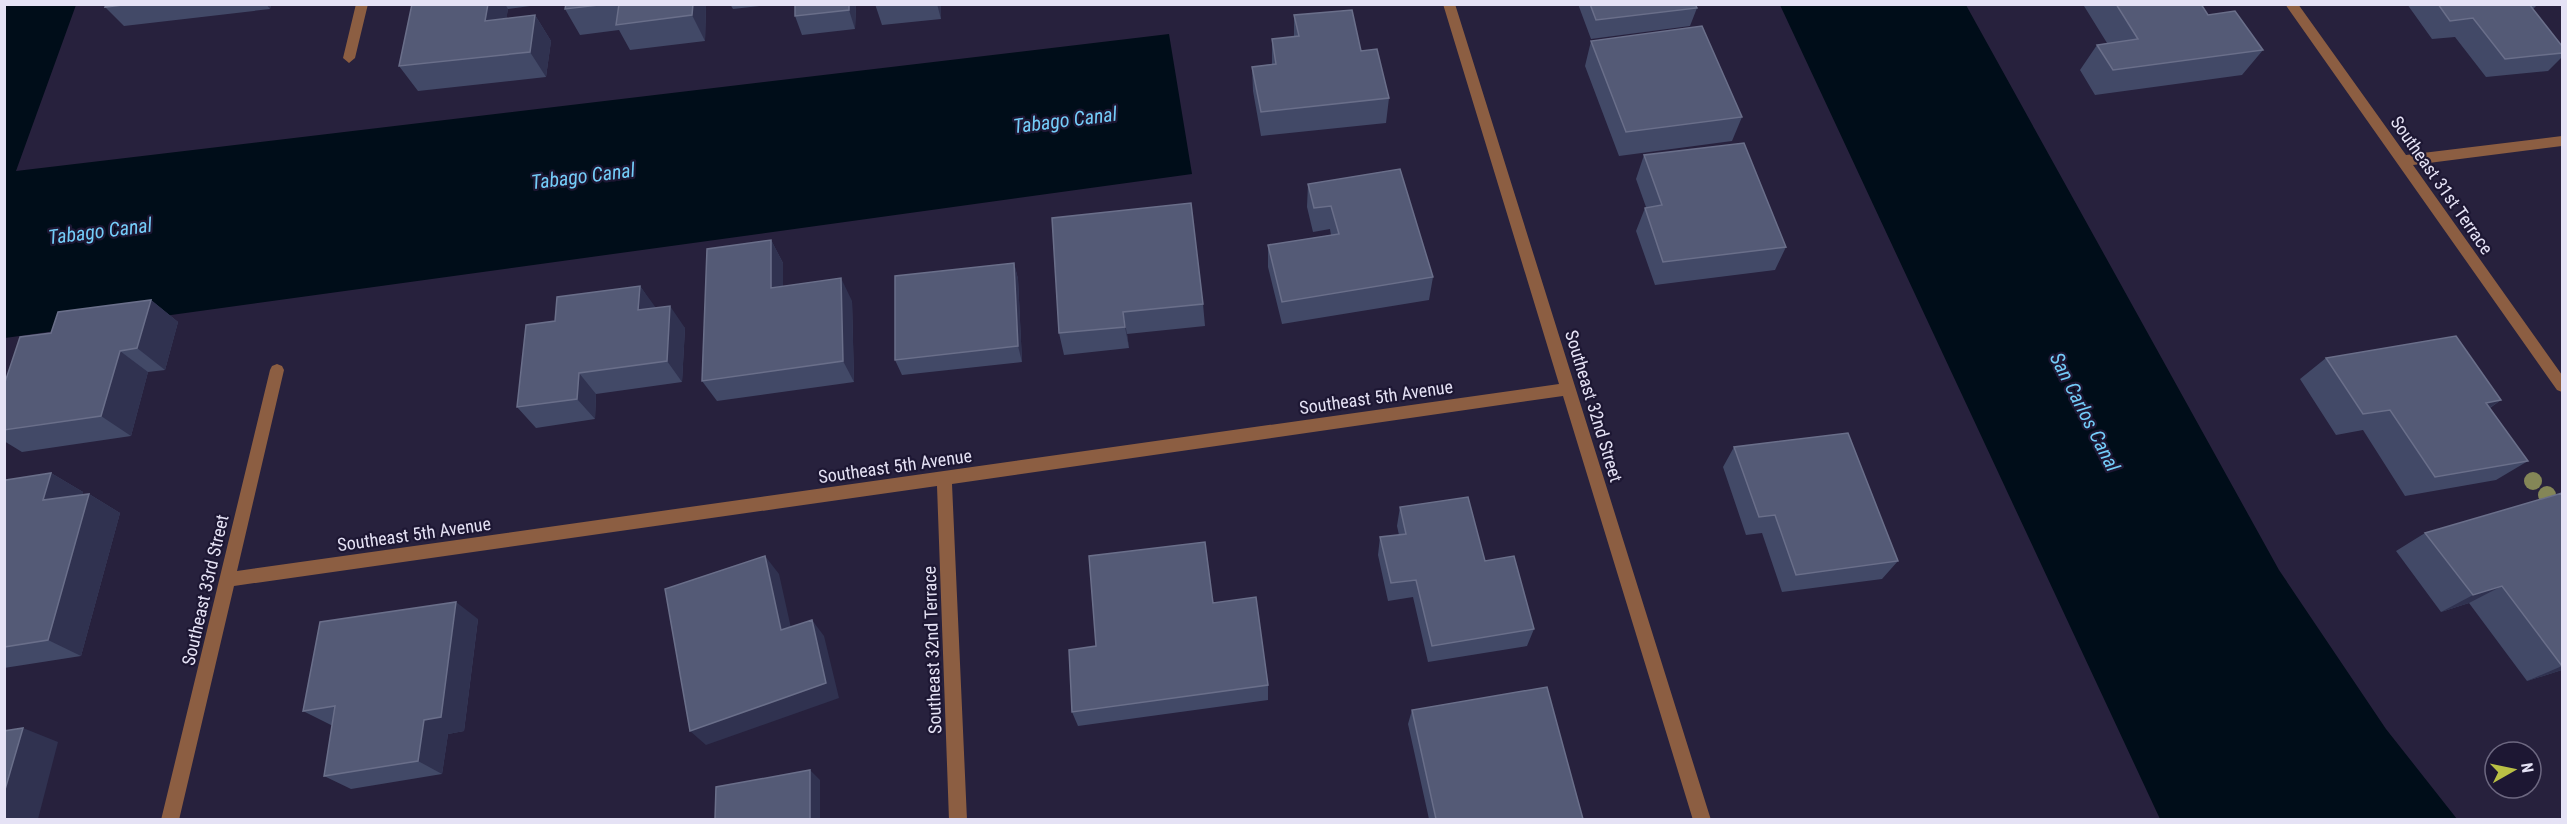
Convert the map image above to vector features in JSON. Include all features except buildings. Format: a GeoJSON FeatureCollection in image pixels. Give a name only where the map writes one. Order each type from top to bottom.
{"type":"FeatureCollection","features":[{"type":"Feature","properties":{"kind":"street"},"geometry":{"type":"LineString","coordinates":[[349,58],[362,4]]}},
{"type":"Feature","properties":{"kind":"street","name":"Southeast 32nd Street"},"geometry":{"type":"LineString","coordinates":[[1449,4],[1702,819]]}},
{"type":"Feature","properties":{"kind":"street","name":"Southeast 31st Terrace"},"geometry":{"type":"LineString","coordinates":[[2291,4],[2562,386]]}},
{"type":"Feature","properties":{"kind":"street"},"geometry":{"type":"LineString","coordinates":[[2403,161],[2562,141]]}},
{"type":"Feature","properties":{"kind":"street","name":"Southeast 33rd Street"},"geometry":{"type":"LineString","coordinates":[[170,819],[277,370]]}},
{"type":"Feature","properties":{"kind":"street","name":"Southeast 5th Avenue"},"geometry":{"type":"LineString","coordinates":[[227,580],[1568,389]]}},
{"type":"Feature","properties":{"kind":"street","name":"Southeast 32nd Terrace"},"geometry":{"type":"LineString","coordinates":[[944,479],[958,819]]}},
{"type":"Feature","properties":{"kind":"water","name":"Tabago Canal"},"geometry":{"type":"Polygon","coordinates":[[[4,5],[76,5],[16,171],[1169,34],[1192,174],[5,338],[4,5]]]}},
{"type":"Feature","properties":{"kind":"water","name":"San Carlos Canal"},"geometry":{"type":"Polygon","coordinates":[[[1780,5],[1966,5],[2279,570],[2386,729],[2457,819],[2160,819],[1780,5]]]}}]}
